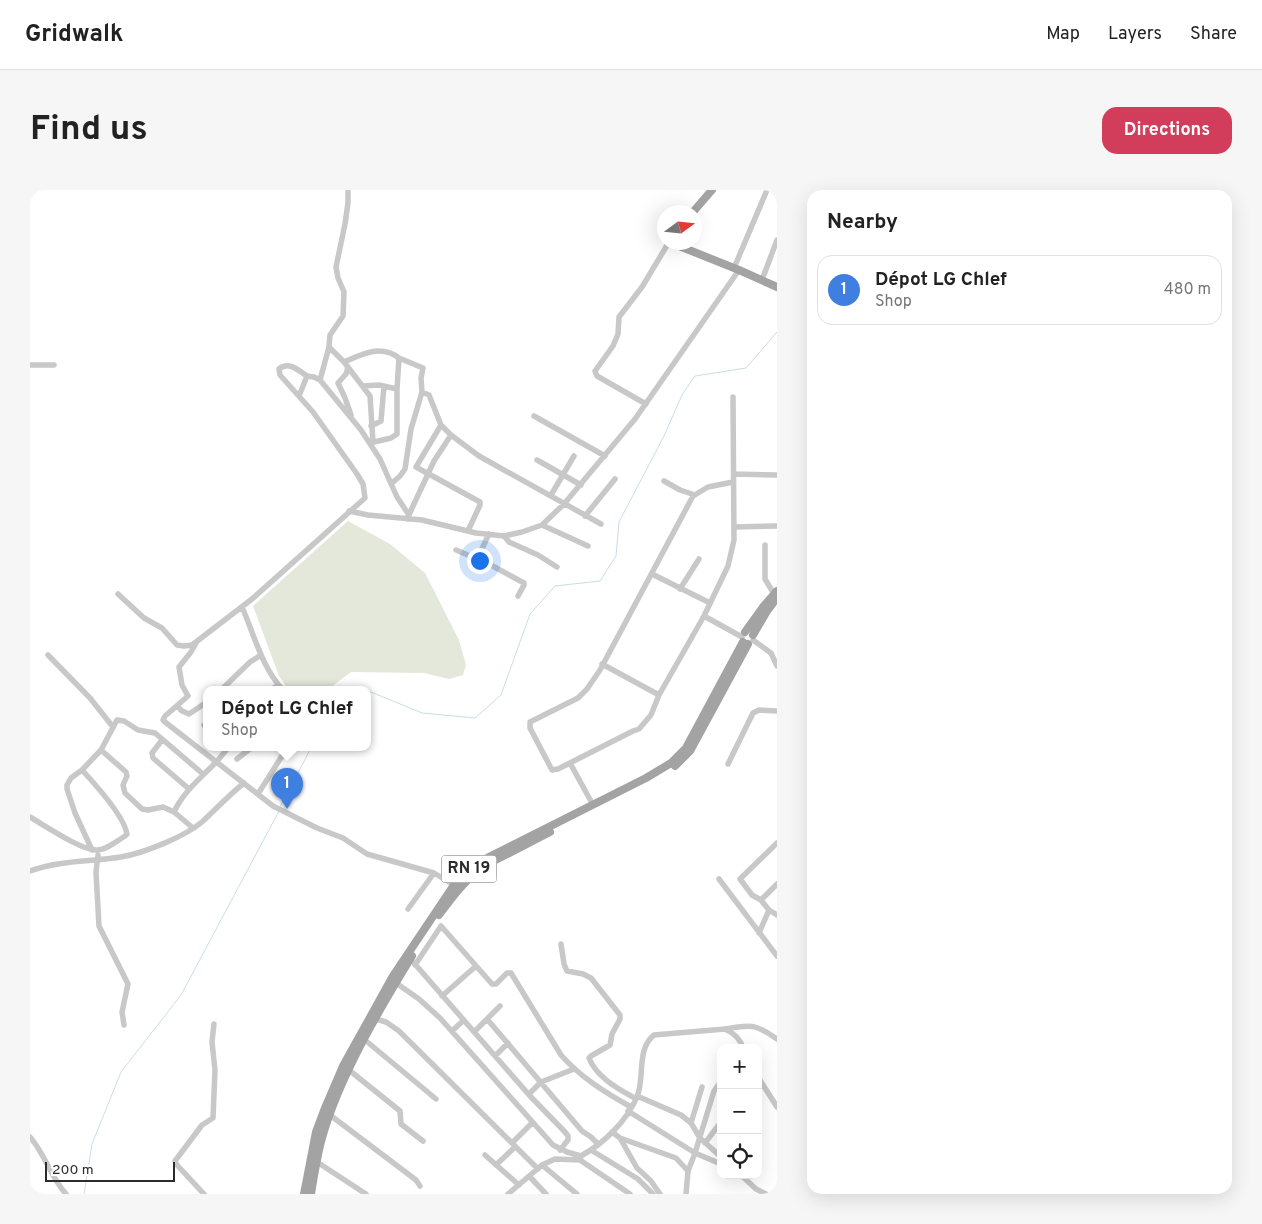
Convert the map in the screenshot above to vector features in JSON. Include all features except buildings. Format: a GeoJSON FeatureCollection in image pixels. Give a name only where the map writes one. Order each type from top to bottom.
{"type":"FeatureCollection","features":[{"type":"Feature","properties":{"kind":"main road"},"geometry":{"type":"LineString","coordinates":[[699,205],[712,190]]}},
{"type":"Feature","properties":{"kind":"main road"},"geometry":{"type":"LineString","coordinates":[[689,250],[777,287]]}},
{"type":"Feature","properties":{"kind":"main road","name":"RN 19"},"geometry":{"type":"LineString","coordinates":[[304,1194],[316,1132],[325,1108],[394,982],[457,885],[483,863],[671,768],[687,756],[727,686],[747,638],[767,611],[776,594]]}},
{"type":"Feature","properties":{"kind":"main road","name":"RN 19"},"geometry":{"type":"LineString","coordinates":[[311,1194],[322,1139],[346,1071],[365,1040],[394,982],[413,963],[457,885]]}},
{"type":"Feature","properties":{"kind":"street"},"geometry":{"type":"LineString","coordinates":[[320,380],[329,348],[330,335],[343,316],[344,292],[336,267],[346,224],[348,190]]}},
{"type":"Feature","properties":{"kind":"street"},"geometry":{"type":"LineString","coordinates":[[349,511],[368,515],[408,517],[468,531],[504,536],[542,525],[581,485],[646,404],[737,269],[767,190]]}},
{"type":"Feature","properties":{"kind":"street"},"geometry":{"type":"LineString","coordinates":[[762,280],[777,240]]}},
{"type":"Feature","properties":{"kind":"street"},"geometry":{"type":"LineString","coordinates":[[646,404],[597,376],[595,372],[613,346],[618,334],[619,317],[642,287],[664,250]]}},
{"type":"Feature","properties":{"kind":"street"},"geometry":{"type":"LineString","coordinates":[[329,348],[346,365],[370,396],[372,443]]}},
{"type":"Feature","properties":{"kind":"street"},"geometry":{"type":"LineString","coordinates":[[346,365],[370,351],[380,351],[394,354],[423,368],[421,378],[422,392],[411,429],[404,469],[400,476],[392,483]]}},
{"type":"Feature","properties":{"kind":"street"},"geometry":{"type":"LineString","coordinates":[[372,443],[391,438],[397,434],[396,389],[399,358]]}},
{"type":"Feature","properties":{"kind":"street"},"geometry":{"type":"LineString","coordinates":[[30,365],[54,365]]}},
{"type":"Feature","properties":{"kind":"street"},"geometry":{"type":"LineString","coordinates":[[346,365],[346,374],[338,383],[346,398],[351,415]]}},
{"type":"Feature","properties":{"kind":"street"},"geometry":{"type":"LineString","coordinates":[[118,594],[144,618],[162,628],[177,645],[188,646],[242,607],[365,498],[363,484],[313,412],[280,375],[279,369],[285,366],[290,366],[307,376],[314,376],[320,380],[341,407],[351,415],[372,443],[408,517]]}},
{"type":"Feature","properties":{"kind":"street"},"geometry":{"type":"LineString","coordinates":[[299,396],[307,376]]}},
{"type":"Feature","properties":{"kind":"street"},"geometry":{"type":"LineString","coordinates":[[363,386],[384,386],[396,389]]}},
{"type":"Feature","properties":{"kind":"street"},"geometry":{"type":"LineString","coordinates":[[371,426],[381,421],[384,386]]}},
{"type":"Feature","properties":{"kind":"street"},"geometry":{"type":"LineString","coordinates":[[422,392],[430,397],[441,425],[479,456],[601,524]]}},
{"type":"Feature","properties":{"kind":"street"},"geometry":{"type":"LineString","coordinates":[[733,482],[708,487],[695,495],[676,525],[652,574],[594,680],[578,698],[530,722],[530,728],[552,770],[558,770],[639,729],[651,715],[659,695],[704,616],[728,566],[733,549],[734,397]]}},
{"type":"Feature","properties":{"kind":"street"},"geometry":{"type":"LineString","coordinates":[[534,416],[605,456]]}},
{"type":"Feature","properties":{"kind":"street"},"geometry":{"type":"LineString","coordinates":[[441,425],[416,466],[480,502],[468,531]]}},
{"type":"Feature","properties":{"kind":"street"},"geometry":{"type":"LineString","coordinates":[[408,517],[434,461],[451,435]]}},
{"type":"Feature","properties":{"kind":"street"},"geometry":{"type":"LineString","coordinates":[[551,495],[574,456]]}},
{"type":"Feature","properties":{"kind":"street"},"geometry":{"type":"LineString","coordinates":[[536,460],[581,485]]}},
{"type":"Feature","properties":{"kind":"street"},"geometry":{"type":"LineString","coordinates":[[734,474],[777,474]]}},
{"type":"Feature","properties":{"kind":"street"},"geometry":{"type":"LineString","coordinates":[[586,516],[615,479]]}},
{"type":"Feature","properties":{"kind":"street"},"geometry":{"type":"LineString","coordinates":[[664,481],[680,490],[695,495]]}},
{"type":"Feature","properties":{"kind":"street"},"geometry":{"type":"LineString","coordinates":[[542,525],[588,546]]}},
{"type":"Feature","properties":{"kind":"street"},"geometry":{"type":"LineString","coordinates":[[734,527],[777,526]]}},
{"type":"Feature","properties":{"kind":"street"},"geometry":{"type":"LineString","coordinates":[[477,558],[489,534]]}},
{"type":"Feature","properties":{"kind":"street"},"geometry":{"type":"LineString","coordinates":[[504,536],[509,542],[557,567]]}},
{"type":"Feature","properties":{"kind":"street"},"geometry":{"type":"LineString","coordinates":[[765,544],[766,579],[776,594]]}},
{"type":"Feature","properties":{"kind":"street"},"geometry":{"type":"LineString","coordinates":[[456,550],[477,558],[524,583],[518,596]]}},
{"type":"Feature","properties":{"kind":"street"},"geometry":{"type":"LineString","coordinates":[[680,589],[699,559]]}},
{"type":"Feature","properties":{"kind":"street"},"geometry":{"type":"LineString","coordinates":[[652,574],[710,603]]}},
{"type":"Feature","properties":{"kind":"street"},"geometry":{"type":"LineString","coordinates":[[242,607],[261,655],[278,685]]}},
{"type":"Feature","properties":{"kind":"street"},"geometry":{"type":"LineString","coordinates":[[704,616],[766,647],[772,653],[777,663]]}},
{"type":"Feature","properties":{"kind":"street"},"geometry":{"type":"LineString","coordinates":[[196,642],[179,667],[182,685],[188,695],[165,716],[163,721],[272,806],[343,838],[367,854],[434,873],[457,885]]}},
{"type":"Feature","properties":{"kind":"street"},"geometry":{"type":"LineString","coordinates":[[48,655],[90,698],[113,726]]}},
{"type":"Feature","properties":{"kind":"street"},"geometry":{"type":"LineString","coordinates":[[225,686],[250,662],[261,655]]}},
{"type":"Feature","properties":{"kind":"street"},"geometry":{"type":"LineString","coordinates":[[602,664],[659,695]]}},
{"type":"Feature","properties":{"kind":"street"},"geometry":{"type":"LineString","coordinates":[[177,706],[189,714],[203,705]]}},
{"type":"Feature","properties":{"kind":"street"},"geometry":{"type":"LineString","coordinates":[[728,764],[753,713],[759,710],[777,711]]}},
{"type":"Feature","properties":{"kind":"street"},"geometry":{"type":"LineString","coordinates":[[92,850],[81,829],[66,789],[67,782],[82,770],[101,750],[116,721],[121,720],[138,730],[152,731],[203,774]]}},
{"type":"Feature","properties":{"kind":"street"},"geometry":{"type":"LineString","coordinates":[[162,740],[152,753],[152,758],[189,789]]}},
{"type":"Feature","properties":{"kind":"street"},"geometry":{"type":"LineString","coordinates":[[101,750],[126,772],[127,776],[123,785],[124,793],[142,809],[148,810],[160,807],[174,812],[193,828]]}},
{"type":"Feature","properties":{"kind":"street"},"geometry":{"type":"LineString","coordinates":[[174,812],[189,789],[217,762],[225,751]]}},
{"type":"Feature","properties":{"kind":"street"},"geometry":{"type":"LineString","coordinates":[[237,759],[247,751]]}},
{"type":"Feature","properties":{"kind":"street"},"geometry":{"type":"LineString","coordinates":[[258,794],[285,751]]}},
{"type":"Feature","properties":{"kind":"street"},"geometry":{"type":"LineString","coordinates":[[570,763],[593,807]]}},
{"type":"Feature","properties":{"kind":"street"},"geometry":{"type":"LineString","coordinates":[[30,817],[73,842],[92,850],[99,851],[125,836],[127,832],[100,790],[82,770]]}},
{"type":"Feature","properties":{"kind":"street"},"geometry":{"type":"LineString","coordinates":[[30,871],[52,864],[133,854],[193,828],[244,783]]}},
{"type":"Feature","properties":{"kind":"street"},"geometry":{"type":"LineString","coordinates":[[777,843],[740,879],[752,895],[761,900],[769,910],[777,915]]}},
{"type":"Feature","properties":{"kind":"street"},"geometry":{"type":"LineString","coordinates":[[99,851],[96,889],[99,926],[128,984],[122,1012],[124,1024]]}},
{"type":"Feature","properties":{"kind":"street"},"geometry":{"type":"LineString","coordinates":[[408,908],[434,873]]}},
{"type":"Feature","properties":{"kind":"street"},"geometry":{"type":"LineString","coordinates":[[719,879],[777,956]]}},
{"type":"Feature","properties":{"kind":"street"},"geometry":{"type":"LineString","coordinates":[[761,900],[777,884]]}},
{"type":"Feature","properties":{"kind":"street"},"geometry":{"type":"LineString","coordinates":[[759,933],[769,910]]}},
{"type":"Feature","properties":{"kind":"street"},"geometry":{"type":"LineString","coordinates":[[560,1150],[568,1140],[568,1136],[413,963],[441,926],[492,984],[496,984],[507,973],[511,973],[561,1055],[574,1069],[695,1153],[717,1162]]}},
{"type":"Feature","properties":{"kind":"street"},"geometry":{"type":"LineString","coordinates":[[561,944],[567,971],[583,974],[591,978],[620,1015],[620,1019],[612,1034],[610,1045],[591,1056],[589,1058],[591,1063],[608,1083],[636,1097],[681,1115],[691,1123],[700,1138],[717,1154]]}},
{"type":"Feature","properties":{"kind":"street"},"geometry":{"type":"LineString","coordinates":[[442,996],[476,966]]}},
{"type":"Feature","properties":{"kind":"street"},"geometry":{"type":"LineString","coordinates":[[394,982],[429,1008],[452,1031],[532,1123],[553,1144],[560,1150],[581,1158],[630,1194]]}},
{"type":"Feature","properties":{"kind":"street"},"geometry":{"type":"LineString","coordinates":[[474,1032],[500,1006]]}},
{"type":"Feature","properties":{"kind":"street"},"geometry":{"type":"LineString","coordinates":[[376,1019],[386,1022],[399,1031],[513,1145],[577,1194]]}},
{"type":"Feature","properties":{"kind":"street"},"geometry":{"type":"LineString","coordinates":[[487,1019],[582,1131],[598,1144]]}},
{"type":"Feature","properties":{"kind":"street"},"geometry":{"type":"LineString","coordinates":[[452,1031],[464,1020]]}},
{"type":"Feature","properties":{"kind":"street"},"geometry":{"type":"LineString","coordinates":[[204,1194],[175,1161],[202,1126],[213,1118],[216,1070],[212,1042],[214,1024]]}},
{"type":"Feature","properties":{"kind":"street"},"geometry":{"type":"LineString","coordinates":[[508,1194],[540,1167],[555,1159],[581,1158],[612,1132],[636,1097],[646,1044],[654,1035],[725,1029],[745,1025],[759,1027],[777,1039]]}},
{"type":"Feature","properties":{"kind":"street"},"geometry":{"type":"LineString","coordinates":[[725,1029],[732,1032],[741,1044]]}},
{"type":"Feature","properties":{"kind":"street"},"geometry":{"type":"LineString","coordinates":[[365,1040],[436,1099]]}},
{"type":"Feature","properties":{"kind":"street"},"geometry":{"type":"LineString","coordinates":[[496,1055],[508,1043]]}},
{"type":"Feature","properties":{"kind":"street"},"geometry":{"type":"LineString","coordinates":[[529,1094],[541,1082],[574,1069]]}},
{"type":"Feature","properties":{"kind":"street"},"geometry":{"type":"LineString","coordinates":[[346,1071],[400,1111],[401,1124],[423,1140]]}},
{"type":"Feature","properties":{"kind":"street"},"geometry":{"type":"LineString","coordinates":[[762,1083],[777,1106]]}},
{"type":"Feature","properties":{"kind":"street"},"geometry":{"type":"LineString","coordinates":[[691,1123],[702,1087]]}},
{"type":"Feature","properties":{"kind":"street"},"geometry":{"type":"LineString","coordinates":[[686,1194],[688,1170],[717,1087]]}},
{"type":"Feature","properties":{"kind":"street"},"geometry":{"type":"LineString","coordinates":[[330,1115],[416,1180],[420,1186]]}},
{"type":"Feature","properties":{"kind":"street"},"geometry":{"type":"LineString","coordinates":[[496,1165],[532,1123]]}},
{"type":"Feature","properties":{"kind":"street"},"geometry":{"type":"LineString","coordinates":[[705,1143],[717,1127]]}},
{"type":"Feature","properties":{"kind":"street"},"geometry":{"type":"LineString","coordinates":[[612,1132],[620,1138],[676,1158],[688,1170]]}},
{"type":"Feature","properties":{"kind":"street"},"geometry":{"type":"LineString","coordinates":[[30,1137],[48,1163],[57,1184],[66,1194]]}},
{"type":"Feature","properties":{"kind":"street"},"geometry":{"type":"LineString","coordinates":[[620,1138],[637,1168],[652,1181],[660,1194]]}},
{"type":"Feature","properties":{"kind":"street"},"geometry":{"type":"LineString","coordinates":[[591,1150],[638,1179],[653,1194]]}},
{"type":"Feature","properties":{"kind":"street"},"geometry":{"type":"LineString","coordinates":[[485,1155],[519,1185]]}},
{"type":"Feature","properties":{"kind":"street"},"geometry":{"type":"LineString","coordinates":[[317,1162],[366,1194]]}},
{"type":"Feature","properties":{"kind":"street"},"geometry":{"type":"LineString","coordinates":[[529,1176],[546,1194]]}},
{"type":"Feature","properties":{"kind":"street"},"geometry":{"type":"LineString","coordinates":[[744,1179],[754,1191],[766,1194]]}},
{"type":"Feature","properties":{"kind":"shaded area"},"geometry":{"type":"Polygon","coordinates":[[[348,521],[390,544],[425,573],[459,640],[466,665],[463,675],[449,679],[424,673],[351,672],[332,686],[286,686],[279,676],[253,606],[348,521]]]}},
{"type":"Feature","properties":{"kind":"waterway"},"geometry":{"type":"LineString","coordinates":[[371,692],[422,713],[475,718],[501,695],[530,614],[555,586],[600,581],[616,556],[619,522],[664,436],[682,395],[695,376],[746,368],[777,332]]}},
{"type":"Feature","properties":{"kind":"waterway"},"geometry":{"type":"LineString","coordinates":[[280,807],[309,751]]}},
{"type":"Feature","properties":{"kind":"waterway"},"geometry":{"type":"LineString","coordinates":[[84,1194],[92,1144],[121,1072],[181,995],[279,811]]}},
{"type":"Feature","properties":{"kind":"place","name":"Dépot LG Chlef"},"geometry":{"type":"Point","coordinates":[287,809]}}]}
